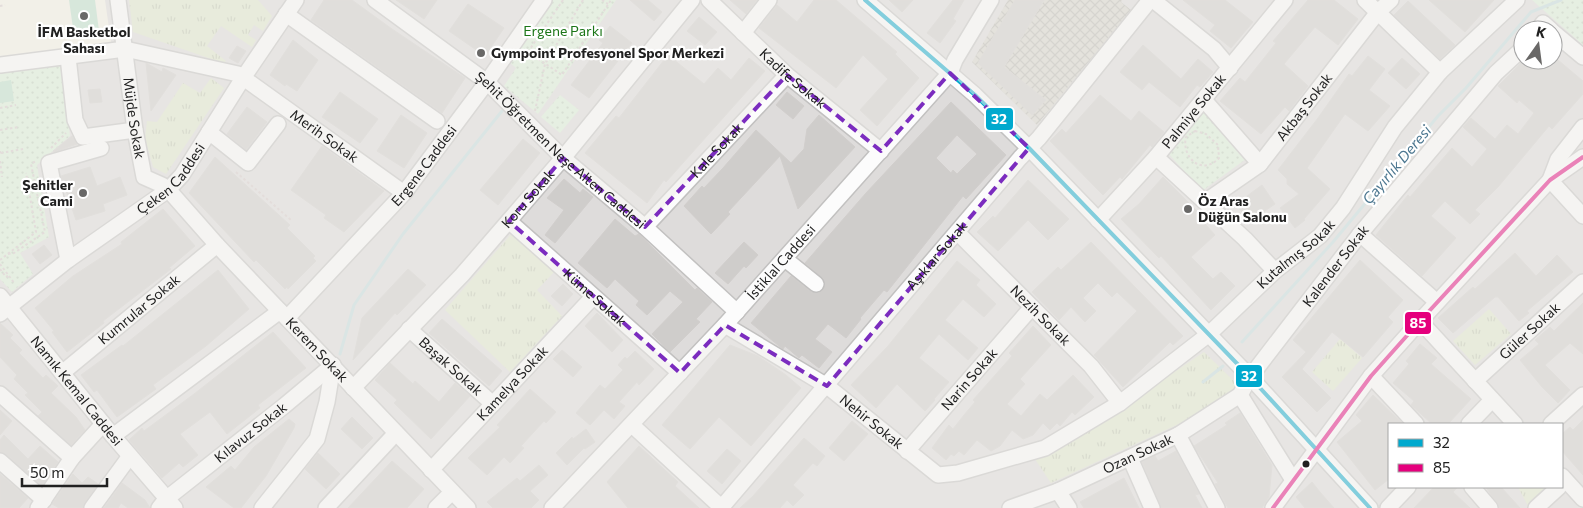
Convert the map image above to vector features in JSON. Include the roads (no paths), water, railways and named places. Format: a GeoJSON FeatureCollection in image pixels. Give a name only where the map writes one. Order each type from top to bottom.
{"type":"FeatureCollection","features":[{"type":"Feature","properties":{"kind":"street","name":"Müjde Sokak"},"geometry":{"type":"LineString","coordinates":[[118,0],[135,130],[144,177],[168,190]]}},
{"type":"Feature","properties":{"kind":"street","name":"Çeken Caddesi"},"geometry":{"type":"LineString","coordinates":[[3,305],[168,190],[182,175],[243,78],[296,0]]}},
{"type":"Feature","properties":{"kind":"street","name":"Şehit Öğretmen Neşe Alten Caddesi"},"geometry":{"type":"LineString","coordinates":[[375,0],[394,6],[487,82],[563,158],[646,227],[737,312]]}},
{"type":"Feature","properties":{"kind":"street","name":"Ergene Caddesi"},"geometry":{"type":"LineString","coordinates":[[113,436],[283,314],[404,193],[487,82],[544,0]]}},
{"type":"Feature","properties":{"kind":"street","name":"Koru Sokak"},"geometry":{"type":"LineString","coordinates":[[353,388],[462,275],[563,158],[692,0]]}},
{"type":"Feature","properties":{"kind":"street","name":"Kadife Sokak"},"geometry":{"type":"LineString","coordinates":[[709,0],[787,74],[881,151]]}},
{"type":"Feature","properties":{"kind":"street"},"geometry":{"type":"LineString","coordinates":[[743,33],[770,0]]}},
{"type":"Feature","properties":{"kind":"street"},"geometry":{"type":"LineString","coordinates":[[865,0],[950,73],[1029,148],[1250,377],[1370,508]]}},
{"type":"Feature","properties":{"kind":"street","name":"İstiklal Caddesi"},"geometry":{"type":"LineString","coordinates":[[552,508],[726,325],[950,73],[955,60],[991,0]]}},
{"type":"Feature","properties":{"kind":"street"},"geometry":{"type":"LineString","coordinates":[[1151,0],[1214,49],[1230,68]]}},
{"type":"Feature","properties":{"kind":"street","name":"Aşıklar Sokak"},"geometry":{"type":"LineString","coordinates":[[722,508],[1039,138],[1151,0]]}},
{"type":"Feature","properties":{"kind":"street","name":"Palmiye Sokak"},"geometry":{"type":"LineString","coordinates":[[1098,220],[1156,157],[1285,0]]}},
{"type":"Feature","properties":{"kind":"street"},"geometry":{"type":"LineString","coordinates":[[1365,0],[1440,72]]}},
{"type":"Feature","properties":{"kind":"street","name":"Akbaş Sokak"},"geometry":{"type":"LineString","coordinates":[[1205,202],[1260,164],[1378,12],[1391,0]]}},
{"type":"Feature","properties":{"kind":"street","name":"Kutalmış Sokak"},"geometry":{"type":"LineString","coordinates":[[1026,454],[1045,448],[1120,403],[1209,334],[1275,271],[1320,236],[1343,208],[1395,127],[1440,72],[1517,0]]}},
{"type":"Feature","properties":{"kind":"street"},"geometry":{"type":"LineString","coordinates":[[286,14],[437,121]]}},
{"type":"Feature","properties":{"kind":"street"},"geometry":{"type":"LineString","coordinates":[[1563,40],[1583,57]]}},
{"type":"Feature","properties":{"kind":"street"},"geometry":{"type":"LineString","coordinates":[[0,65],[125,49]]}},
{"type":"Feature","properties":{"kind":"street","name":"Merih Sokak"},"geometry":{"type":"LineString","coordinates":[[125,49],[238,74],[404,193]]}},
{"type":"Feature","properties":{"kind":"street"},"geometry":{"type":"LineString","coordinates":[[68,57],[75,120],[83,137],[135,130]]}},
{"type":"Feature","properties":{"kind":"street","name":"Kalender Sokak"},"geometry":{"type":"LineString","coordinates":[[1250,377],[1360,234],[1496,73],[1513,57]]}},
{"type":"Feature","properties":{"kind":"street","name":"Kale Sokak"},"geometry":{"type":"LineString","coordinates":[[646,227],[787,74]]}},
{"type":"Feature","properties":{"kind":"street"},"geometry":{"type":"LineString","coordinates":[[1204,100],[1260,164]]}},
{"type":"Feature","properties":{"kind":"street"},"geometry":{"type":"LineString","coordinates":[[209,132],[248,163],[278,124]]}},
{"type":"Feature","properties":{"kind":"street"},"geometry":{"type":"LineString","coordinates":[[1550,180],[1558,159],[1583,127]]}},
{"type":"Feature","properties":{"kind":"street"},"geometry":{"type":"LineString","coordinates":[[68,260],[49,163],[101,148]]}},
{"type":"Feature","properties":{"kind":"street"},"geometry":{"type":"LineString","coordinates":[[1156,157],[1245,239],[1275,271]]}},
{"type":"Feature","properties":{"kind":"street"},"geometry":{"type":"LineString","coordinates":[[1273,508],[1371,376],[1420,320],[1550,180],[1583,157]]}},
{"type":"Feature","properties":{"kind":"street"},"geometry":{"type":"LineString","coordinates":[[1550,180],[1583,216]]}},
{"type":"Feature","properties":{"kind":"street","name":"Kerem Sokak"},"geometry":{"type":"LineString","coordinates":[[168,190],[217,245],[468,508]]}},
{"type":"Feature","properties":{"kind":"street","name":"Küme Sokak"},"geometry":{"type":"LineString","coordinates":[[509,221],[593,298],[680,373]]}},
{"type":"Feature","properties":{"kind":"street","name":"Nezih Sokak"},"geometry":{"type":"LineString","coordinates":[[957,232],[1091,366],[1120,403]]}},
{"type":"Feature","properties":{"kind":"street"},"geometry":{"type":"LineString","coordinates":[[1360,234],[1437,302]]}},
{"type":"Feature","properties":{"kind":"street","name":"Kumrular Sokak"},"geometry":{"type":"LineString","coordinates":[[62,373],[217,245]]}},
{"type":"Feature","properties":{"kind":"street"},"geometry":{"type":"LineString","coordinates":[[785,259],[816,284]]}},
{"type":"Feature","properties":{"kind":"street","name":"Güler Sokak"},"geometry":{"type":"LineString","coordinates":[[1475,381],[1583,282]]}},
{"type":"Feature","properties":{"kind":"street","name":"Kamelya Sokak"},"geometry":{"type":"LineString","coordinates":[[431,470],[593,298]]}},
{"type":"Feature","properties":{"kind":"street","name":"Namık Kemal Caddesi"},"geometry":{"type":"LineString","coordinates":[[3,305],[62,373],[130,456],[167,505]]}},
{"type":"Feature","properties":{"kind":"street","name":"Narin Sokak"},"geometry":{"type":"LineString","coordinates":[[907,451],[1032,307]]}},
{"type":"Feature","properties":{"kind":"street"},"geometry":{"type":"LineString","coordinates":[[1420,320],[1514,423]]}},
{"type":"Feature","properties":{"kind":"street","name":"Nehir Sokak"},"geometry":{"type":"LineString","coordinates":[[726,325],[827,386],[938,475],[958,473],[1026,454]]}},
{"type":"Feature","properties":{"kind":"street","name":"Başak Sokak"},"geometry":{"type":"LineString","coordinates":[[409,329],[493,404]]}},
{"type":"Feature","properties":{"kind":"street"},"geometry":{"type":"LineString","coordinates":[[262,508],[317,439],[327,402],[333,365]]}},
{"type":"Feature","properties":{"kind":"street","name":"Kılavuz Sokak"},"geometry":{"type":"LineString","coordinates":[[167,505],[333,365]]}},
{"type":"Feature","properties":{"kind":"street"},"geometry":{"type":"LineString","coordinates":[[1371,376],[1415,423]]}},
{"type":"Feature","properties":{"kind":"street","name":"Ozan Sokak"},"geometry":{"type":"LineString","coordinates":[[1010,508],[1058,491],[1178,435],[1240,395],[1250,377]]}},
{"type":"Feature","properties":{"kind":"street"},"geometry":{"type":"LineString","coordinates":[[0,394],[72,458]]}},
{"type":"Feature","properties":{"kind":"street"},"geometry":{"type":"LineString","coordinates":[[1240,395],[1293,480]]}},
{"type":"Feature","properties":{"kind":"street"},"geometry":{"type":"LineString","coordinates":[[1552,423],[1583,395]]}},
{"type":"Feature","properties":{"kind":"street"},"geometry":{"type":"LineString","coordinates":[[1470,423],[1492,400]]}},
{"type":"Feature","properties":{"kind":"street"},"geometry":{"type":"LineString","coordinates":[[0,461],[41,504],[72,458],[103,424]]}},
{"type":"Feature","properties":{"kind":"street"},"geometry":{"type":"LineString","coordinates":[[632,425],[722,508]]}},
{"type":"Feature","properties":{"kind":"street"},"geometry":{"type":"LineString","coordinates":[[326,508],[396,433]]}},
{"type":"Feature","properties":{"kind":"street"},"geometry":{"type":"LineString","coordinates":[[1178,435],[1217,508]]}},
{"type":"Feature","properties":{"kind":"street"},"geometry":{"type":"LineString","coordinates":[[92,508],[130,456]]}},
{"type":"Feature","properties":{"kind":"street"},"geometry":{"type":"LineString","coordinates":[[1130,458],[1152,508]]}},
{"type":"Feature","properties":{"kind":"street"},"geometry":{"type":"LineString","coordinates":[[1563,483],[1583,499]]}},
{"type":"Feature","properties":{"kind":"street"},"geometry":{"type":"LineString","coordinates":[[1388,508],[1407,488]]}},
{"type":"Feature","properties":{"kind":"street"},"geometry":{"type":"LineString","coordinates":[[1473,488],[1490,508]]}},
{"type":"Feature","properties":{"kind":"street"},"geometry":{"type":"LineString","coordinates":[[1536,508],[1556,488]]}},
{"type":"Feature","properties":{"kind":"street"},"geometry":{"type":"LineString","coordinates":[[1058,491],[1069,508]]}},
{"type":"Feature","properties":{"kind":"street"},"geometry":{"type":"LineString","coordinates":[[436,508],[452,492]]}},
{"type":"Feature","properties":{"kind":"waterway","name":"Çayırlık Deresi"},"geometry":{"type":"LineString","coordinates":[[1242,342],[1333,242],[1438,116],[1466,88],[1531,12],[1561,0]]}},
{"type":"Feature","properties":{"kind":"waterway"},"geometry":{"type":"LineString","coordinates":[[340,354],[354,305],[403,234],[506,106]]}},
{"type":"Feature","properties":{"kind":"waterway","name":"Çayırlık Deresi"},"geometry":{"type":"LineString","coordinates":[[1203,382],[1223,366]]}},
{"type":"Feature","properties":{"kind":"place","name":"İFM Basketbol Sahası"},"geometry":{"type":"Point","coordinates":[84,16]}},
{"type":"Feature","properties":{"kind":"place","name":"Gympoint Profesyonel Spor Merkezi"},"geometry":{"type":"Point","coordinates":[481,53]}},
{"type":"Feature","properties":{"kind":"place","name":"Şehitler Cami"},"geometry":{"type":"Point","coordinates":[83,193]}},
{"type":"Feature","properties":{"kind":"place","name":"Öz Aras Düğün Salonu"},"geometry":{"type":"Point","coordinates":[1188,209]}},
{"type":"Feature","properties":{"kind":"park label","name":"Ergene Parkı"},"geometry":{"type":"Point","coordinates":[563,31]}}]}
